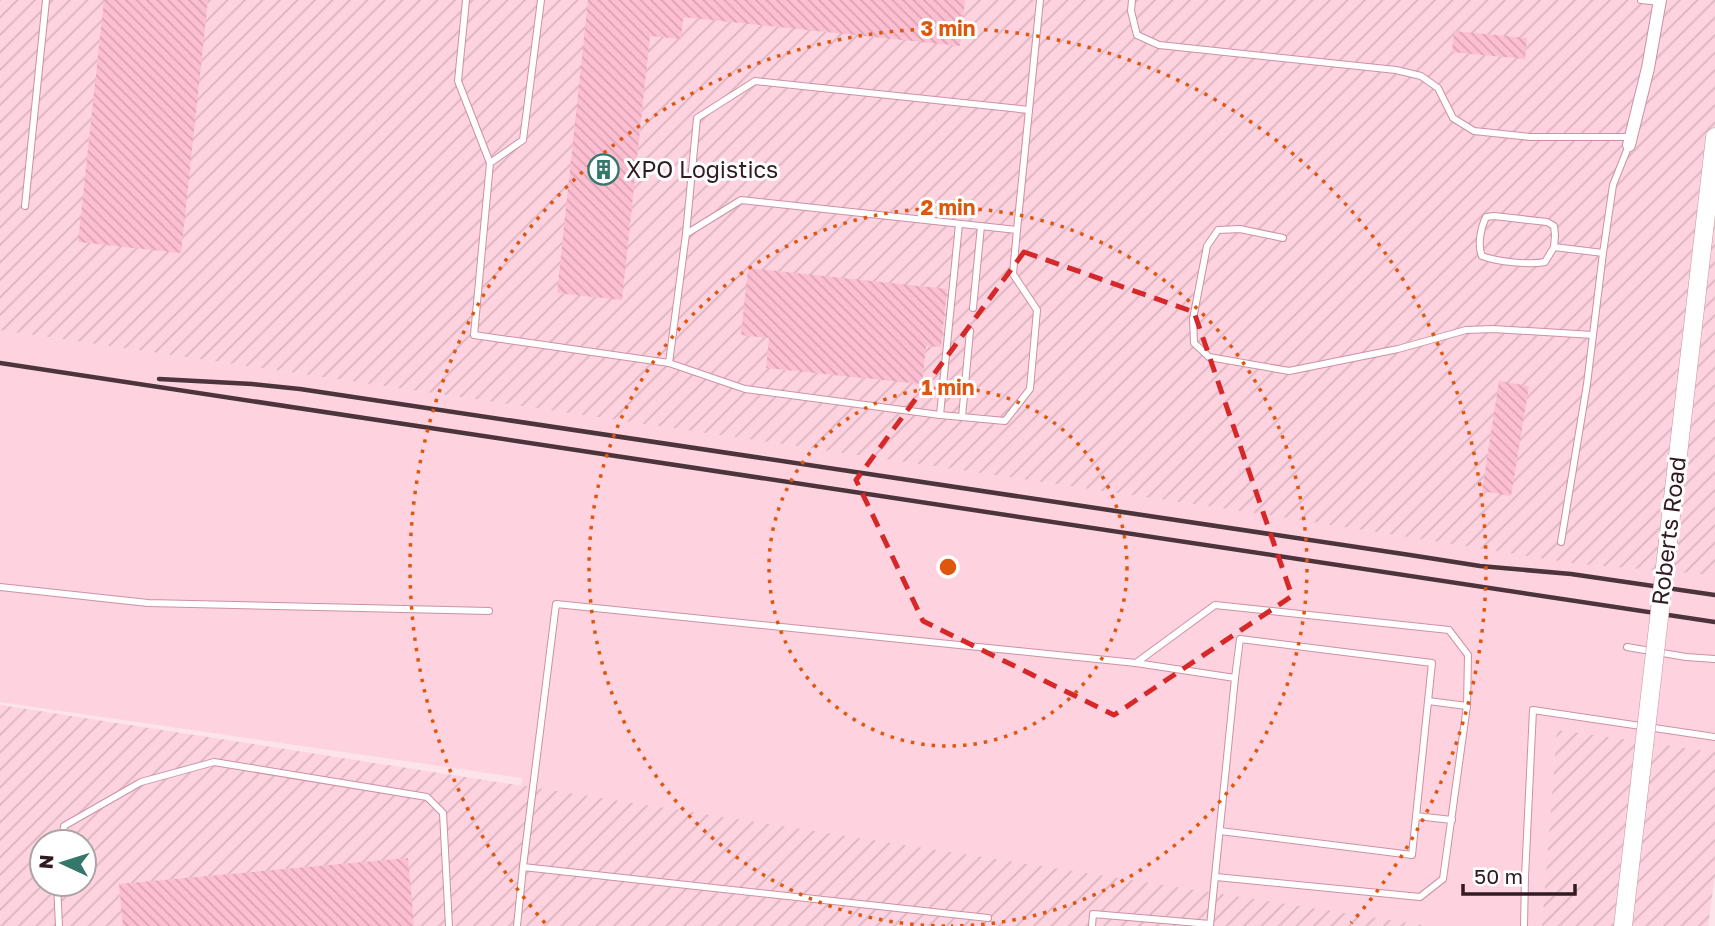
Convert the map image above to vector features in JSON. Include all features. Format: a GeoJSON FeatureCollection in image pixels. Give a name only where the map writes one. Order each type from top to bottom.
{"type":"FeatureCollection","features":[{"type":"Feature","properties":{"kind":"main road","name":"Roberts Road"},"geometry":{"type":"LineString","coordinates":[[1623,926],[1715,137]]}},
{"type":"Feature","properties":{"kind":"street"},"geometry":{"type":"LineString","coordinates":[[1631,141],[1660,1]]}},
{"type":"Feature","properties":{"kind":"lane"},"geometry":{"type":"LineString","coordinates":[[25,206],[46,0]]}},
{"type":"Feature","properties":{"kind":"lane"},"geometry":{"type":"LineString","coordinates":[[466,0],[458,81],[490,163],[474,335],[668,363],[745,388],[940,415],[1004,421],[1030,388],[1037,310],[1013,274],[1040,0]]}},
{"type":"Feature","properties":{"kind":"lane"},"geometry":{"type":"LineString","coordinates":[[490,163],[523,140],[541,0]]}},
{"type":"Feature","properties":{"kind":"lane"},"geometry":{"type":"LineString","coordinates":[[1132,0],[1131,11],[1137,35],[1159,46],[1396,70],[1421,76],[1438,88],[1454,118],[1474,131],[1530,137],[1631,141],[1613,185],[1587,384],[1561,542]]}},
{"type":"Feature","properties":{"kind":"lane"},"geometry":{"type":"LineString","coordinates":[[1641,0],[1660,1]]}},
{"type":"Feature","properties":{"kind":"lane"},"geometry":{"type":"LineString","coordinates":[[668,363],[686,234],[697,118],[755,81],[1029,110]]}},
{"type":"Feature","properties":{"kind":"lane"},"geometry":{"type":"LineString","coordinates":[[686,234],[741,200],[1017,230]]}},
{"type":"Feature","properties":{"kind":"lane"},"geometry":{"type":"LineString","coordinates":[[1494,216],[1546,222],[1554,226],[1554,247],[1545,262],[1536,264],[1490,259],[1482,256],[1479,249],[1483,223],[1486,217],[1494,216]]}},
{"type":"Feature","properties":{"kind":"lane"},"geometry":{"type":"LineString","coordinates":[[940,415],[959,224]]}},
{"type":"Feature","properties":{"kind":"lane"},"geometry":{"type":"LineString","coordinates":[[972,308],[981,226]]}},
{"type":"Feature","properties":{"kind":"lane"},"geometry":{"type":"LineString","coordinates":[[1283,238],[1240,229],[1218,230],[1207,246],[1193,320],[1194,343],[1209,357],[1289,370],[1398,349],[1466,330],[1593,335]]}},
{"type":"Feature","properties":{"kind":"lane"},"geometry":{"type":"LineString","coordinates":[[1554,247],[1603,253]]}},
{"type":"Feature","properties":{"kind":"lane"},"geometry":{"type":"LineString","coordinates":[[962,417],[970,331]]}},
{"type":"Feature","properties":{"kind":"lane"},"geometry":{"type":"LineString","coordinates":[[0,587],[148,603],[489,611]]}},
{"type":"Feature","properties":{"kind":"lane"},"geometry":{"type":"LineString","coordinates":[[517,926],[556,604],[1136,663],[1235,678]]}},
{"type":"Feature","properties":{"kind":"lane"},"geometry":{"type":"LineString","coordinates":[[1136,663],[1215,605],[1449,630],[1468,655],[1467,706],[1443,879],[1420,897],[1216,877]]}},
{"type":"Feature","properties":{"kind":"lane"},"geometry":{"type":"LineString","coordinates":[[1092,926],[1093,914],[1210,925],[1240,639],[1432,663],[1412,855],[1220,831]]}},
{"type":"Feature","properties":{"kind":"lane"},"geometry":{"type":"LineString","coordinates":[[1627,648],[1715,659]]}},
{"type":"Feature","properties":{"kind":"lane"},"geometry":{"type":"LineString","coordinates":[[1428,701],[1467,706]]}},
{"type":"Feature","properties":{"kind":"lane"},"geometry":{"type":"LineString","coordinates":[[1524,926],[1533,710],[1715,737]]}},
{"type":"Feature","properties":{"kind":"lane"},"geometry":{"type":"LineString","coordinates":[[64,828],[141,782],[214,762],[428,797],[443,813],[449,926]]}},
{"type":"Feature","properties":{"kind":"lane"},"geometry":{"type":"LineString","coordinates":[[1416,816],[1452,820]]}},
{"type":"Feature","properties":{"kind":"lane"},"geometry":{"type":"LineString","coordinates":[[523,867],[988,918]]}},
{"type":"Feature","properties":{"kind":"lane"},"geometry":{"type":"LineString","coordinates":[[58,898],[59,926]]}},
{"type":"Feature","properties":{"kind":"highlighted area"},"geometry":{"type":"Polygon","coordinates":[[[1024,252],[1194,312],[1292,596],[1114,715],[923,621],[856,480],[1024,252]]]}},
{"type":"Feature","properties":{"kind":"shaded area"},"geometry":{"type":"Polygon","coordinates":[[[0,0],[1715,0],[1715,575],[1578,564],[1255,513],[0,330],[0,0]]]}},
{"type":"Feature","properties":{"kind":"shaded area"},"geometry":{"type":"Polygon","coordinates":[[[0,330],[1255,513],[1578,564],[1715,575],[1715,752],[1557,731],[1542,926],[1420,926],[521,796],[522,778],[0,702],[0,330]]]}},
{"type":"Feature","properties":{"kind":"shaded area"},"geometry":{"type":"Polygon","coordinates":[[[0,705],[1428,926],[0,926],[0,705]]]}},
{"type":"Feature","properties":{"kind":"shaded area"},"geometry":{"type":"Polygon","coordinates":[[[1557,730],[1715,752],[1715,875],[1708,926],[1542,926],[1557,730]]]}},
{"type":"Feature","properties":{"kind":"building"},"geometry":{"type":"Polygon","coordinates":[[[104,0],[208,0],[181,253],[78,242],[104,0]]]}},
{"type":"Feature","properties":{"kind":"building","name":"XPO Logistics"},"geometry":{"type":"Polygon","coordinates":[[[588,0],[965,0],[960,46],[683,17],[681,39],[650,36],[622,300],[557,293],[588,0]]]}},
{"type":"Feature","properties":{"kind":"building"},"geometry":{"type":"Polygon","coordinates":[[[1454,31],[1527,38],[1525,59],[1452,52],[1454,31]]]}},
{"type":"Feature","properties":{"kind":"building"},"geometry":{"type":"Polygon","coordinates":[[[748,268],[947,289],[941,347],[926,346],[922,384],[766,368],[769,338],[741,335],[748,268]]]}},
{"type":"Feature","properties":{"kind":"building"},"geometry":{"type":"Polygon","coordinates":[[[1499,381],[1529,386],[1511,496],[1482,491],[1499,381]]]}},
{"type":"Feature","properties":{"kind":"building"},"geometry":{"type":"Polygon","coordinates":[[[408,858],[414,926],[123,926],[119,884],[408,858]]]}},
{"type":"Feature","properties":{"kind":"railway"},"geometry":{"type":"LineString","coordinates":[[0,363],[1715,622]]}},
{"type":"Feature","properties":{"kind":"railway"},"geometry":{"type":"LineString","coordinates":[[159,379],[300,389],[1480,566],[1571,574],[1715,595]]}},
{"type":"Feature","properties":{"kind":"place","name":"XPO Logistics"},"geometry":{"type":"Point","coordinates":[603,170]}}]}
